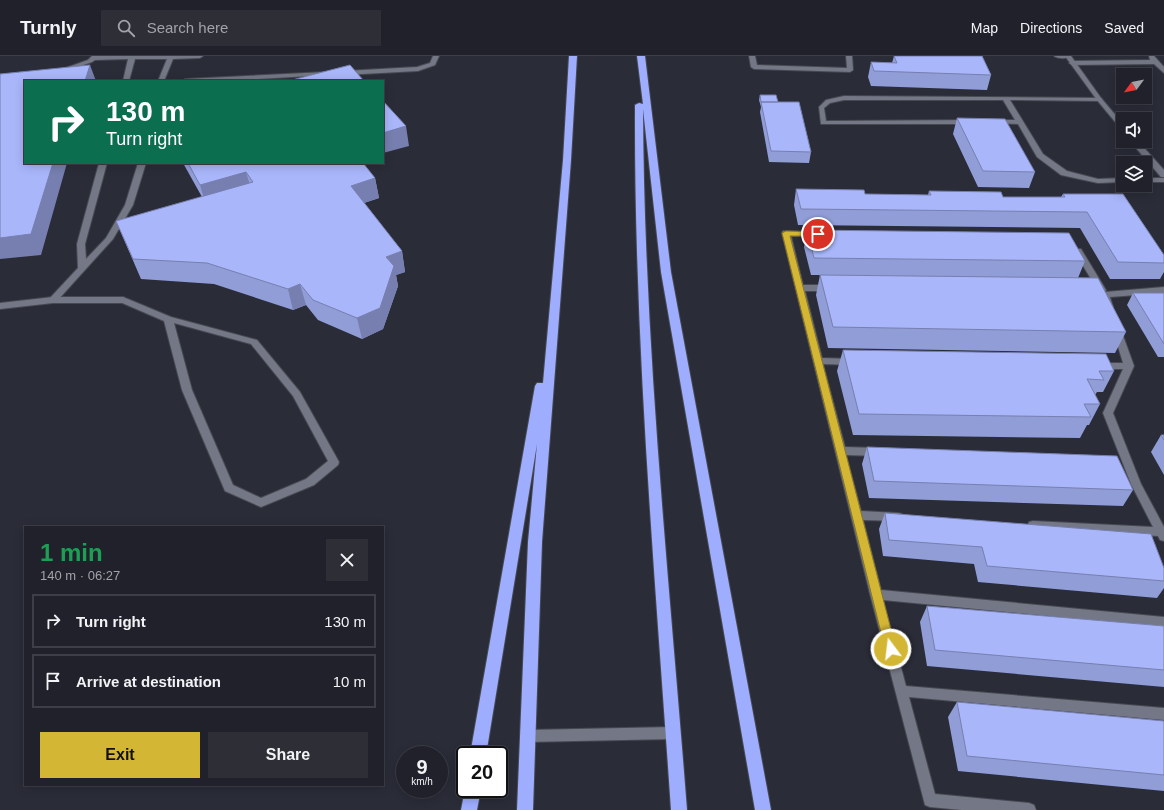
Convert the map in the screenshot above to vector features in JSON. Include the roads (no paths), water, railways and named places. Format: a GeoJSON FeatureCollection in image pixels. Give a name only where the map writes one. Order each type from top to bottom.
{"type":"FeatureCollection","features":[{"type":"Feature","properties":{"kind":"highway"},"geometry":{"type":"LineString","coordinates":[[525,810],[535,542],[567,160],[573,56]]}},
{"type":"Feature","properties":{"kind":"highway"},"geometry":{"type":"LineString","coordinates":[[640,56],[639,202],[645,344],[679,810]]}},
{"type":"Feature","properties":{"kind":"highway"},"geometry":{"type":"LineString","coordinates":[[640,56],[666,272],[763,810]]}},
{"type":"Feature","properties":{"kind":"highway"},"geometry":{"type":"LineString","coordinates":[[480,746],[555,300]]}},
{"type":"Feature","properties":{"kind":"highway"},"geometry":{"type":"LineString","coordinates":[[469,810],[471,798]]}},
{"type":"Feature","properties":{"kind":"street"},"geometry":{"type":"LineString","coordinates":[[51,74],[90,61],[95,57],[132,58],[200,56]]}},
{"type":"Feature","properties":{"kind":"street"},"geometry":{"type":"LineString","coordinates":[[340,73],[418,69],[433,64],[436,56]]}},
{"type":"Feature","properties":{"kind":"street"},"geometry":{"type":"LineString","coordinates":[[752,56],[754,67],[850,70],[849,56]]}},
{"type":"Feature","properties":{"kind":"street"},"geometry":{"type":"LineString","coordinates":[[1057,56],[1069,58],[1155,62]]}},
{"type":"Feature","properties":{"kind":"street"},"geometry":{"type":"LineString","coordinates":[[1149,56],[1164,71]]}},
{"type":"Feature","properties":{"kind":"street"},"geometry":{"type":"LineString","coordinates":[[161,80],[170,57]]}},
{"type":"Feature","properties":{"kind":"street"},"geometry":{"type":"LineString","coordinates":[[126,80],[132,58]]}},
{"type":"Feature","properties":{"kind":"street"},"geometry":{"type":"LineString","coordinates":[[1069,58],[1116,120]]}},
{"type":"Feature","properties":{"kind":"street"},"geometry":{"type":"LineString","coordinates":[[206,80],[332,74]]}},
{"type":"Feature","properties":{"kind":"street"},"geometry":{"type":"LineString","coordinates":[[980,122],[823,123],[821,108],[828,101],[844,98],[1099,99]]}},
{"type":"Feature","properties":{"kind":"street"},"geometry":{"type":"LineString","coordinates":[[1006,98],[1040,155],[1064,173],[1098,181],[1116,180]]}},
{"type":"Feature","properties":{"kind":"street"},"geometry":{"type":"LineString","coordinates":[[988,122],[1020,122]]}},
{"type":"Feature","properties":{"kind":"street"},"geometry":{"type":"LineString","coordinates":[[1140,148],[1164,175]]}},
{"type":"Feature","properties":{"kind":"street"},"geometry":{"type":"LineString","coordinates":[[82,268],[81,244],[103,164]]}},
{"type":"Feature","properties":{"kind":"street"},"geometry":{"type":"LineString","coordinates":[[53,300],[109,239],[129,205],[142,164]]}},
{"type":"Feature","properties":{"kind":"street"},"geometry":{"type":"LineString","coordinates":[[1152,180],[1164,180]]}},
{"type":"Feature","properties":{"kind":"street"},"geometry":{"type":"LineString","coordinates":[[826,234],[786,233],[876,594],[930,800],[1030,810]]}},
{"type":"Feature","properties":{"kind":"street"},"geometry":{"type":"LineString","coordinates":[[1072,242],[1100,291],[1114,320],[1129,366],[1108,413],[1122,458],[1163,534]]}},
{"type":"Feature","properties":{"kind":"street"},"geometry":{"type":"LineString","coordinates":[[800,288],[839,288]]}},
{"type":"Feature","properties":{"kind":"street"},"geometry":{"type":"LineString","coordinates":[[1100,291],[1164,290]]}},
{"type":"Feature","properties":{"kind":"street"},"geometry":{"type":"LineString","coordinates":[[0,306],[53,300],[123,300],[168,319],[254,342],[297,394],[334,462],[310,482],[261,503],[229,488],[188,390],[168,319]]}},
{"type":"Feature","properties":{"kind":"street"},"geometry":{"type":"LineString","coordinates":[[818,361],[866,362]]}},
{"type":"Feature","properties":{"kind":"street"},"geometry":{"type":"LineString","coordinates":[[1089,366],[1129,366]]}},
{"type":"Feature","properties":{"kind":"street"},"geometry":{"type":"LineString","coordinates":[[840,451],[891,452]]}},
{"type":"Feature","properties":{"kind":"street"},"geometry":{"type":"LineString","coordinates":[[856,515],[911,518]]}},
{"type":"Feature","properties":{"kind":"street"},"geometry":{"type":"LineString","coordinates":[[1020,524],[1163,534]]}},
{"type":"Feature","properties":{"kind":"street"},"geometry":{"type":"LineString","coordinates":[[876,594],[1164,622]]}},
{"type":"Feature","properties":{"kind":"street"},"geometry":{"type":"LineString","coordinates":[[902,691],[1164,714]]}},
{"type":"Feature","properties":{"kind":"street"},"geometry":{"type":"LineString","coordinates":[[527,736],[673,733]]}}]}
